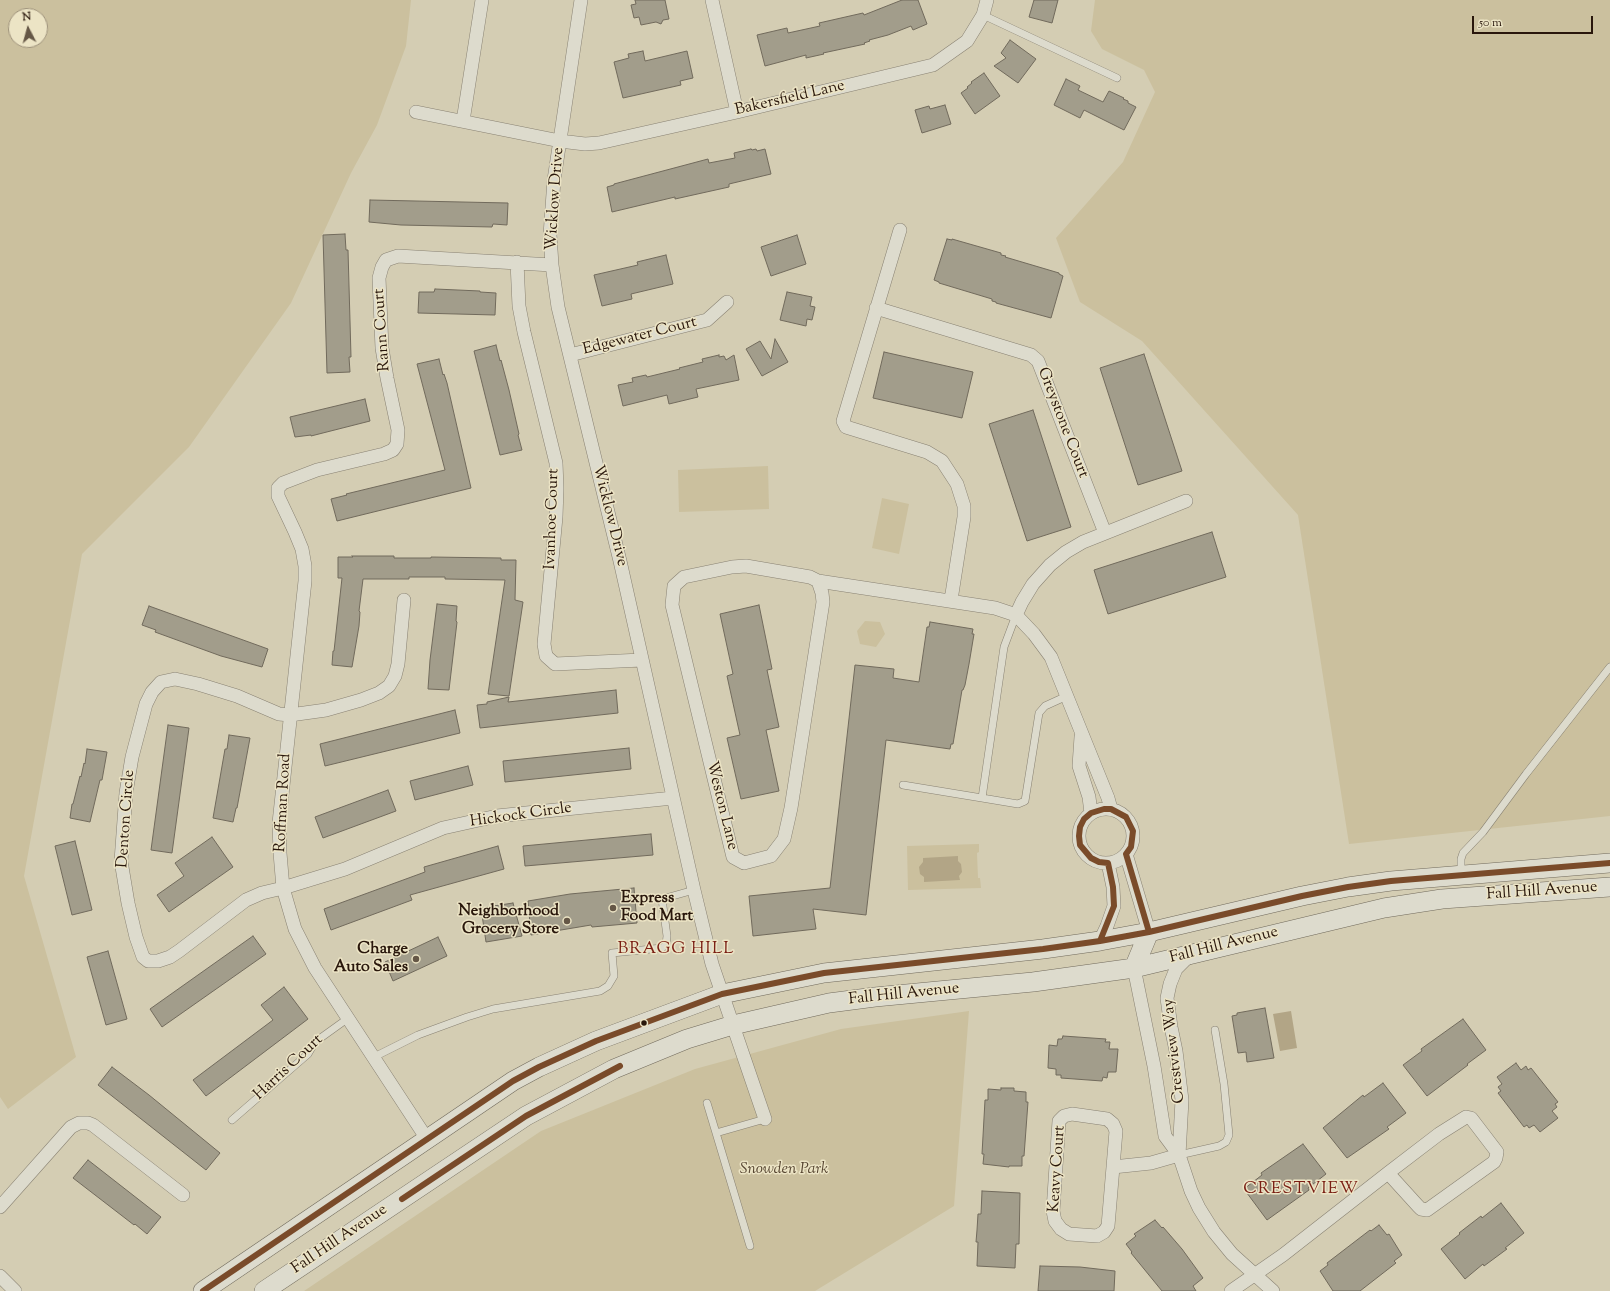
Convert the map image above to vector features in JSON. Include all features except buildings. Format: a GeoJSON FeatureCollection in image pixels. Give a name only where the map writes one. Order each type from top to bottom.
{"type":"FeatureCollection","features":[{"type":"Feature","properties":{"kind":"main road","name":"Fall Hill Avenue"},"geometry":{"type":"LineString","coordinates":[[203,1291],[513,1081],[539,1067],[596,1041],[722,994],[824,973],[1043,949],[1100,941],[1149,932],[1302,896],[1348,887],[1391,881],[1610,863]]}},
{"type":"Feature","properties":{"kind":"main road","name":"Fall Hill Avenue"},"geometry":{"type":"LineString","coordinates":[[264,1291],[526,1116],[614,1069],[687,1039],[733,1025],[829,1004],[875,997],[1033,982],[1134,968],[1384,908],[1442,899],[1610,887]]}},
{"type":"Feature","properties":{"kind":"main road"},"geometry":{"type":"LineString","coordinates":[[1134,968],[1149,932]]}},
{"type":"Feature","properties":{"kind":"street"},"geometry":{"type":"LineString","coordinates":[[463,121],[482,0]]}},
{"type":"Feature","properties":{"kind":"street","name":"Wicklow Drive"},"geometry":{"type":"LineString","coordinates":[[580,0],[554,180],[550,235],[552,265],[558,307],[618,553],[712,964],[733,1025]]}},
{"type":"Feature","properties":{"kind":"street"},"geometry":{"type":"LineString","coordinates":[[712,0],[737,112]]}},
{"type":"Feature","properties":{"kind":"street","name":"Bakersfield Lane"},"geometry":{"type":"LineString","coordinates":[[416,112],[560,141],[585,144],[599,143],[933,65],[967,41],[983,15],[987,0]]}},
{"type":"Feature","properties":{"kind":"street"},"geometry":{"type":"LineString","coordinates":[[900,230],[843,421],[846,427],[927,452],[942,460],[958,484],[964,506],[964,517],[951,600]]}},
{"type":"Feature","properties":{"kind":"street","name":"Rann Court"},"geometry":{"type":"LineString","coordinates":[[283,483],[317,470],[384,454],[393,450],[397,444],[398,430],[382,348],[379,278],[386,260],[398,256],[552,265]]}},
{"type":"Feature","properties":{"kind":"street","name":"Ivanhoe Court"},"geometry":{"type":"LineString","coordinates":[[517,262],[519,306],[524,332],[556,462],[556,517],[544,644],[546,656],[555,664],[642,660]]}},
{"type":"Feature","properties":{"kind":"street","name":"Edgewater Court"},"geometry":{"type":"LineString","coordinates":[[570,354],[707,320],[727,302]]}},
{"type":"Feature","properties":{"kind":"street","name":"Greystone Court"},"geometry":{"type":"LineString","coordinates":[[876,308],[1030,356],[1038,361],[1105,533]]}},
{"type":"Feature","properties":{"kind":"street","name":"Roffman Road"},"geometry":{"type":"LineString","coordinates":[[283,483],[278,488],[278,496],[296,532],[302,549],[305,566],[305,581],[279,823],[283,888],[295,930],[315,968],[372,1058],[427,1139]]}},
{"type":"Feature","properties":{"kind":"street"},"geometry":{"type":"LineString","coordinates":[[1016,616],[1022,602],[1033,584],[1050,565],[1066,552],[1083,542],[1186,501]]}},
{"type":"Feature","properties":{"kind":"street","name":"Weston Lane"},"geometry":{"type":"LineString","coordinates":[[818,581],[823,602],[791,808],[784,839],[771,856],[744,863],[733,857],[672,605],[674,586],[684,577],[732,567],[746,566],[810,577],[818,581],[951,600],[995,608],[1016,616],[1034,634],[1051,657],[1081,735],[1108,798],[1111,809]]}},
{"type":"Feature","properties":{"kind":"street"},"geometry":{"type":"LineString","coordinates":[[290,715],[326,710],[361,700],[379,694],[389,686],[395,676],[398,664],[404,600]]}},
{"type":"Feature","properties":{"kind":"street","name":"Denton Circle"},"geometry":{"type":"LineString","coordinates":[[283,888],[262,893],[246,900],[175,954],[158,961],[148,961],[143,957],[136,937],[128,903],[121,861],[126,793],[132,757],[146,704],[152,692],[161,682],[175,679],[198,684],[237,696],[279,714],[290,715]]}},
{"type":"Feature","properties":{"kind":"street","name":"Weston Lane"},"geometry":{"type":"LineString","coordinates":[[1081,735],[1079,766],[1089,797],[1091,813]]}},
{"type":"Feature","properties":{"kind":"street","name":"Hickock Circle"},"geometry":{"type":"LineString","coordinates":[[283,888],[345,869],[443,828],[482,819],[525,812],[673,798]]}},
{"type":"Feature","properties":{"kind":"street"},"geometry":{"type":"LineString","coordinates":[[1104,809],[1111,809],[1126,817],[1133,831],[1133,839],[1131,847],[1121,858],[1108,863],[1099,862],[1091,858],[1080,844],[1080,827],[1084,819],[1091,813],[1104,809]]}},
{"type":"Feature","properties":{"kind":"street"},"geometry":{"type":"LineString","coordinates":[[1126,854],[1149,932]]}},
{"type":"Feature","properties":{"kind":"street"},"geometry":{"type":"LineString","coordinates":[[1100,941],[1114,906],[1113,887],[1108,863]]}},
{"type":"Feature","properties":{"kind":"street","name":"Crestview Way"},"geometry":{"type":"LineString","coordinates":[[1179,1156],[1182,1100],[1167,998],[1170,984],[1176,969],[1191,954]]}},
{"type":"Feature","properties":{"kind":"street","name":"Crestview Way"},"geometry":{"type":"LineString","coordinates":[[1134,968],[1154,1066],[1165,1136],[1179,1156],[1198,1208],[1210,1226],[1232,1254],[1273,1291]]}},
{"type":"Feature","properties":{"kind":"street"},"geometry":{"type":"LineString","coordinates":[[733,1025],[765,1119]]}},
{"type":"Feature","properties":{"kind":"street","name":"Keavy Court"},"geometry":{"type":"LineString","coordinates":[[1072,1114],[1107,1119],[1113,1124],[1116,1131],[1113,1167],[1108,1226],[1104,1232],[1097,1236],[1069,1234],[1061,1229],[1055,1221],[1054,1211],[1059,1121],[1064,1116],[1072,1114]]}},
{"type":"Feature","properties":{"kind":"street"},"geometry":{"type":"LineString","coordinates":[[1231,1291],[1283,1255],[1388,1173],[1439,1134],[1466,1117],[1471,1118],[1497,1152],[1494,1162],[1427,1210],[1418,1206],[1388,1173]]}},
{"type":"Feature","properties":{"kind":"street"},"geometry":{"type":"LineString","coordinates":[[0,1207],[71,1127],[79,1123],[88,1123],[93,1125],[183,1195]]}},
{"type":"Feature","properties":{"kind":"street"},"geometry":{"type":"LineString","coordinates":[[1113,1167],[1151,1163],[1179,1156]]}},
{"type":"Feature","properties":{"kind":"street"},"geometry":{"type":"LineString","coordinates":[[0,1276],[15,1291]]}},
{"type":"Feature","properties":{"kind":"lane"},"geometry":{"type":"LineString","coordinates":[[983,15],[1117,78]]}},
{"type":"Feature","properties":{"kind":"lane"},"geometry":{"type":"LineString","coordinates":[[982,798],[1004,647],[1016,616]]}},
{"type":"Feature","properties":{"kind":"lane"},"geometry":{"type":"LineString","coordinates":[[1461,875],[1460,859],[1463,853],[1483,832],[1526,774],[1610,667]]}},
{"type":"Feature","properties":{"kind":"lane"},"geometry":{"type":"LineString","coordinates":[[903,785],[1018,804],[1025,801],[1039,713],[1045,706],[1067,696]]}},
{"type":"Feature","properties":{"kind":"lane"},"geometry":{"type":"LineString","coordinates":[[372,1058],[418,1035],[466,1017],[505,1007],[600,991],[608,986],[614,976],[612,953],[662,948],[666,944],[667,936],[662,899],[694,890]]}},
{"type":"Feature","properties":{"kind":"lane","name":"Harris Court"},"geometry":{"type":"LineString","coordinates":[[232,1120],[308,1054],[315,1042],[347,1019]]}},
{"type":"Feature","properties":{"kind":"lane"},"geometry":{"type":"LineString","coordinates":[[1179,1156],[1219,1146],[1226,1142],[1229,1135],[1224,1084],[1215,1030]]}},
{"type":"Feature","properties":{"kind":"lane"},"geometry":{"type":"LineString","coordinates":[[707,1103],[750,1246]]}},
{"type":"Feature","properties":{"kind":"lane"},"geometry":{"type":"LineString","coordinates":[[716,1133],[765,1119]]}},
{"type":"Feature","properties":{"kind":"green space"},"geometry":{"type":"Polygon","coordinates":[[[0,0],[411,0],[406,46],[377,125],[351,173],[291,303],[189,447],[82,554],[24,876],[76,1057],[8,1109],[0,1097],[0,0]]]}},
{"type":"Feature","properties":{"kind":"green space"},"geometry":{"type":"Polygon","coordinates":[[[1095,0],[1610,0],[1610,816],[1349,844],[1298,515],[1142,341],[1080,302],[1056,238],[1123,162],[1155,92],[1144,70],[1102,49],[1091,31],[1095,0]]]}},
{"type":"Feature","properties":{"kind":"green space"},"geometry":{"type":"Polygon","coordinates":[[[768,466],[769,509],[679,512],[678,470],[768,466]]]}},
{"type":"Feature","properties":{"kind":"green space"},"geometry":{"type":"Polygon","coordinates":[[[882,498],[909,504],[899,554],[872,548],[882,498]]]}},
{"type":"Feature","properties":{"kind":"green space"},"geometry":{"type":"Polygon","coordinates":[[[865,621],[880,622],[885,634],[876,647],[860,644],[857,631],[865,621]]]}},
{"type":"Feature","properties":{"kind":"green space"},"geometry":{"type":"Polygon","coordinates":[[[979,844],[979,852],[977,853],[978,878],[980,878],[981,888],[908,890],[907,846],[979,844]]]}},
{"type":"Feature","properties":{"kind":"green space","name":"Snowden Park"},"geometry":{"type":"Polygon","coordinates":[[[969,1011],[954,1206],[815,1291],[304,1291],[541,1131],[695,1069],[841,1029],[969,1011]]]}},
{"type":"Feature","properties":{"kind":"shaded area"},"geometry":{"type":"Polygon","coordinates":[[[958,856],[958,861],[961,864],[962,872],[959,876],[960,880],[924,882],[924,877],[920,874],[919,867],[923,862],[923,858],[958,856]]]}},
{"type":"Feature","properties":{"kind":"shaded area"},"geometry":{"type":"Polygon","coordinates":[[[1291,1011],[1297,1048],[1280,1051],[1273,1014],[1291,1011]]]}},
{"type":"Feature","properties":{"kind":"transit line"},"geometry":{"type":"LineString","coordinates":[[1100,941],[1114,906],[1113,887],[1108,863],[1099,862],[1091,858],[1080,845],[1079,836],[1080,827],[1084,819],[1091,813],[1104,809],[1111,809],[1126,817],[1133,831],[1131,847],[1126,854],[1149,932]]}},
{"type":"Feature","properties":{"kind":"transit line"},"geometry":{"type":"LineString","coordinates":[[203,1291],[513,1081],[539,1067],[596,1041],[722,994],[824,973],[1043,949],[1100,941],[1149,932],[1302,896],[1348,887],[1391,881],[1610,863]]}},
{"type":"Feature","properties":{"kind":"transit line"},"geometry":{"type":"LineString","coordinates":[[402,1199],[526,1116],[620,1066]]}},
{"type":"Feature","properties":{"kind":"place","name":"Express Food Mart"},"geometry":{"type":"Point","coordinates":[613,908]}},
{"type":"Feature","properties":{"kind":"place","name":"Neighborhood Grocery Store"},"geometry":{"type":"Point","coordinates":[567,921]}},
{"type":"Feature","properties":{"kind":"place","name":"Charge Auto Sales"},"geometry":{"type":"Point","coordinates":[416,959]}},
{"type":"Feature","properties":{"kind":"district","name":"BRAGG HILL"},"geometry":{"type":"Point","coordinates":[676,950]}},
{"type":"Feature","properties":{"kind":"district","name":"CRESTVIEW"},"geometry":{"type":"Point","coordinates":[1301,1190]}}]}
